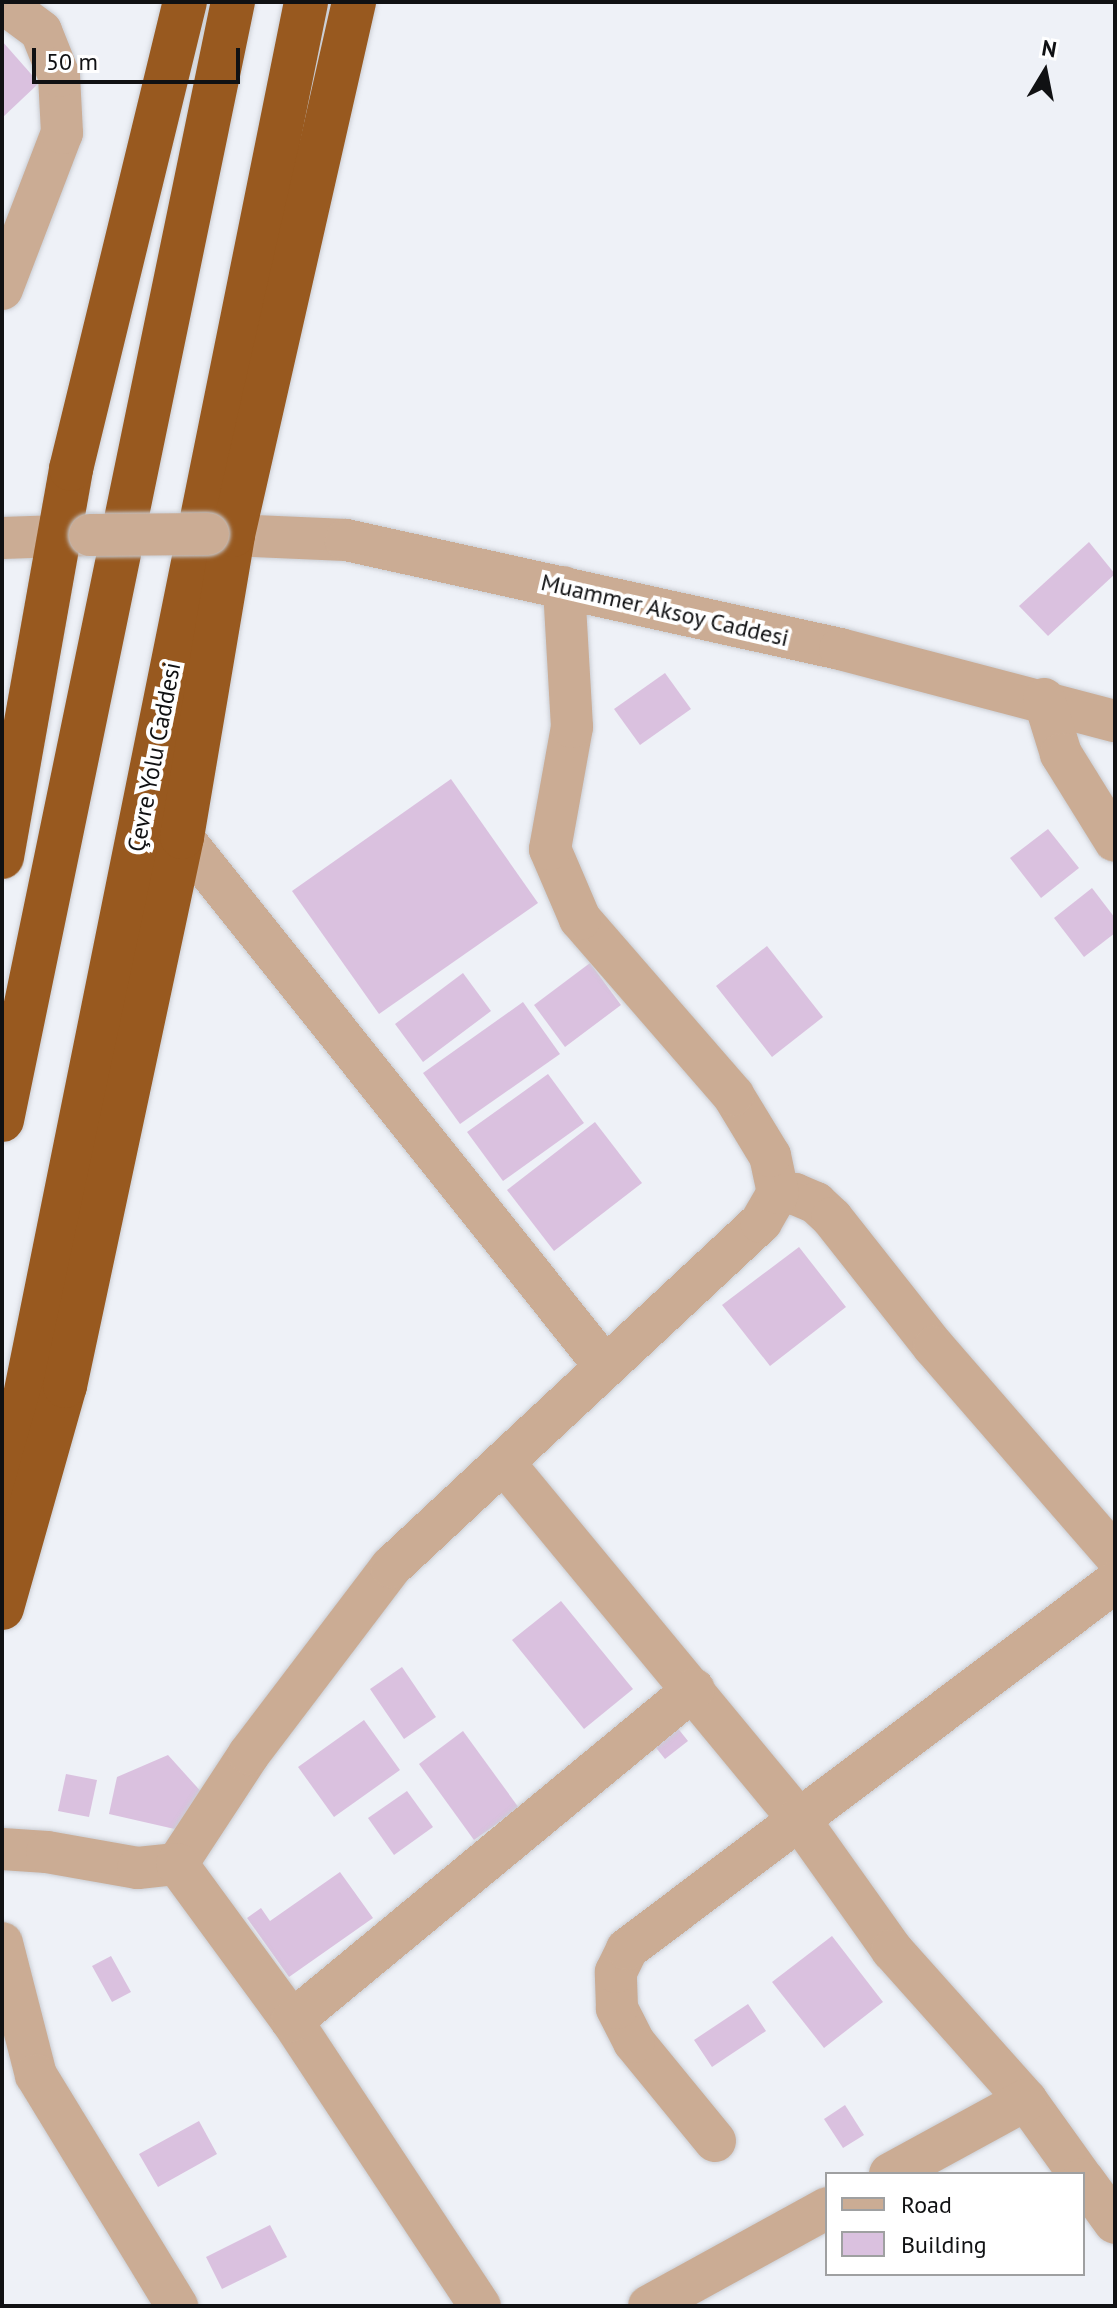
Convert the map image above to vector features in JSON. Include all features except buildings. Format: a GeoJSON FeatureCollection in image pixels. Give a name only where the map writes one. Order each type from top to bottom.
{"type":"FeatureCollection","features":[{"type":"Feature","properties":{"kind":"highway"},"geometry":{"type":"LineString","coordinates":[[2,857],[75,535],[78,439],[185,2]]}},
{"type":"Feature","properties":{"kind":"highway"},"geometry":{"type":"LineString","coordinates":[[2,1120],[233,2]]}},
{"type":"Feature","properties":{"kind":"highway","name":"Çevre Yolu Caddesi"},"geometry":{"type":"LineString","coordinates":[[2,1513],[306,2]]}},
{"type":"Feature","properties":{"kind":"highway"},"geometry":{"type":"LineString","coordinates":[[2,1608],[65,1386],[182,837],[221,534],[354,2]]}},
{"type":"Feature","properties":{"kind":"street"},"geometry":{"type":"LineString","coordinates":[[2,2],[41,31],[59,76],[62,133],[2,289]]}},
{"type":"Feature","properties":{"kind":"street","name":"Muammer Aksoy Caddesi"},"geometry":{"type":"LineString","coordinates":[[2,538],[221,534],[346,540],[840,649],[1044,699],[1115,721]]}},
{"type":"Feature","properties":{"kind":"street"},"geometry":{"type":"LineString","coordinates":[[177,1864],[249,1754],[391,1567],[604,1365],[761,1222],[778,1193],[770,1156],[733,1095],[580,919],[550,849],[572,727],[564,587]]}},
{"type":"Feature","properties":{"kind":"street"},"geometry":{"type":"LineString","coordinates":[[1044,699],[1061,754],[1115,841]]}},
{"type":"Feature","properties":{"kind":"street"},"geometry":{"type":"LineString","coordinates":[[182,837],[604,1365]]}},
{"type":"Feature","properties":{"kind":"street"},"geometry":{"type":"LineString","coordinates":[[778,1193],[795,1194],[816,1203],[832,1218],[934,1347],[1115,1555]]}},
{"type":"Feature","properties":{"kind":"street"},"geometry":{"type":"LineString","coordinates":[[504,1463],[694,1689],[799,1819],[892,1950],[1026,2100],[1078,2172]]}},
{"type":"Feature","properties":{"kind":"street"},"geometry":{"type":"LineString","coordinates":[[715,2141],[634,2042],[617,2008],[616,1972],[627,1949],[1115,1582]]}},
{"type":"Feature","properties":{"kind":"street"},"geometry":{"type":"LineString","coordinates":[[292,2021],[694,1689]]}},
{"type":"Feature","properties":{"kind":"street"},"geometry":{"type":"LineString","coordinates":[[2,1849],[47,1852],[138,1868],[177,1864]]}},
{"type":"Feature","properties":{"kind":"street"},"geometry":{"type":"LineString","coordinates":[[177,1864],[292,2021],[480,2306]]}},
{"type":"Feature","properties":{"kind":"street"},"geometry":{"type":"LineString","coordinates":[[2,1943],[36,2075],[177,2306]]}},
{"type":"Feature","properties":{"kind":"street"},"geometry":{"type":"LineString","coordinates":[[894,2172],[1026,2100]]}},
{"type":"Feature","properties":{"kind":"street"},"geometry":{"type":"LineString","coordinates":[[1085,2182],[1115,2223]]}},
{"type":"Feature","properties":{"kind":"street"},"geometry":{"type":"LineString","coordinates":[[649,2306],[825,2209]]}}]}
